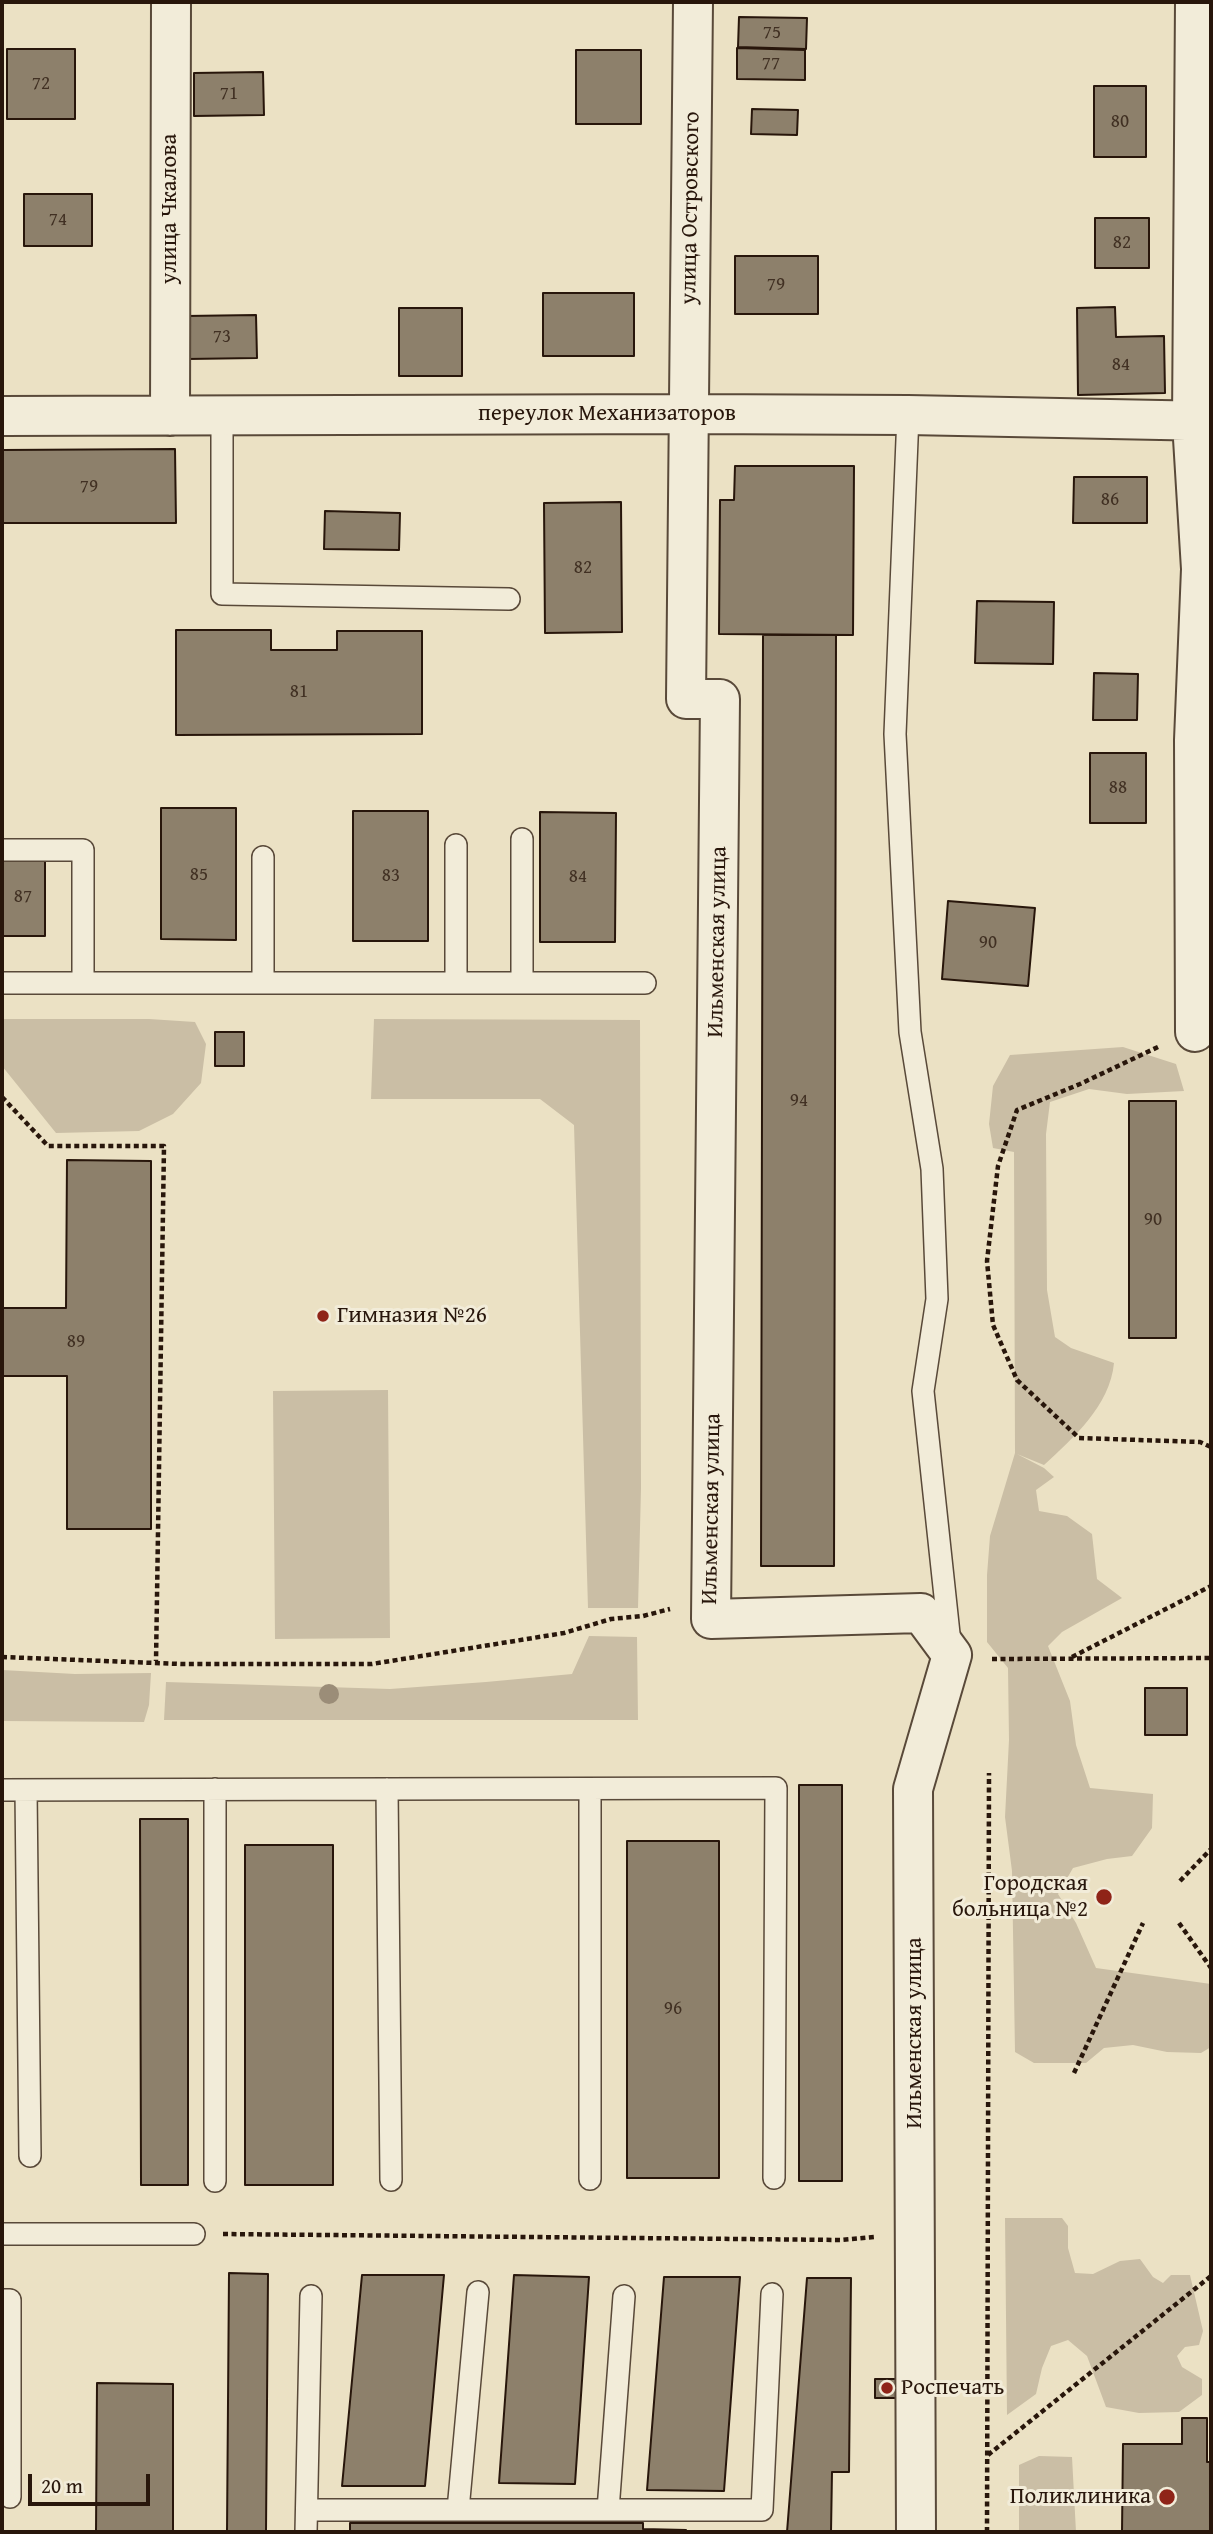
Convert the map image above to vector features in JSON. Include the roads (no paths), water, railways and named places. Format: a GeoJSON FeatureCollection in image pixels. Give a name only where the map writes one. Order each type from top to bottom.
{"type":"FeatureCollection","features":[{"type":"Feature","properties":{"kind":"street","name":"улица Чкалова"},"geometry":{"type":"LineString","coordinates":[[170,416],[171,2]]}},
{"type":"Feature","properties":{"kind":"street","name":"улица Островского"},"geometry":{"type":"LineString","coordinates":[[689,414],[693,2]]}},
{"type":"Feature","properties":{"kind":"street"},"geometry":{"type":"LineString","coordinates":[[1195,2],[1201,421],[1201,569],[1194,740],[1195,1032]]}},
{"type":"Feature","properties":{"kind":"street","name":"переулок Механизаторов"},"geometry":{"type":"LineString","coordinates":[[2,416],[689,414],[1201,421]]}},
{"type":"Feature","properties":{"kind":"street","name":"Ильменская улица"},"geometry":{"type":"LineString","coordinates":[[689,414],[686,699],[720,699],[711,1619],[921,1613],[952,1655],[913,1789],[916,2532]]}},
{"type":"Feature","properties":{"kind":"lane"},"geometry":{"type":"LineString","coordinates":[[908,415],[895,734],[909,1032],[932,1169],[937,1299],[923,1391],[952,1655]]}},
{"type":"Feature","properties":{"kind":"lane"},"geometry":{"type":"LineString","coordinates":[[222,416],[222,594],[509,599]]}},
{"type":"Feature","properties":{"kind":"lane"},"geometry":{"type":"LineString","coordinates":[[522,839],[522,984]]}},
{"type":"Feature","properties":{"kind":"lane"},"geometry":{"type":"LineString","coordinates":[[456,845],[456,984]]}},
{"type":"Feature","properties":{"kind":"lane"},"geometry":{"type":"LineString","coordinates":[[2,850],[83,850],[83,983]]}},
{"type":"Feature","properties":{"kind":"lane"},"geometry":{"type":"LineString","coordinates":[[263,857],[263,983]]}},
{"type":"Feature","properties":{"kind":"lane"},"geometry":{"type":"LineString","coordinates":[[2,983],[645,983]]}},
{"type":"Feature","properties":{"kind":"lane"},"geometry":{"type":"LineString","coordinates":[[2,1790],[776,1788],[774,2178]]}},
{"type":"Feature","properties":{"kind":"lane"},"geometry":{"type":"LineString","coordinates":[[215,1789],[215,2181]]}},
{"type":"Feature","properties":{"kind":"lane"},"geometry":{"type":"LineString","coordinates":[[387,1789],[391,2180]]}},
{"type":"Feature","properties":{"kind":"lane"},"geometry":{"type":"LineString","coordinates":[[590,1789],[590,2179]]}},
{"type":"Feature","properties":{"kind":"lane"},"geometry":{"type":"LineString","coordinates":[[26,1790],[30,2156]]}},
{"type":"Feature","properties":{"kind":"lane"},"geometry":{"type":"LineString","coordinates":[[2,2234],[194,2234]]}},
{"type":"Feature","properties":{"kind":"lane"},"geometry":{"type":"LineString","coordinates":[[458,2510],[478,2292]]}},
{"type":"Feature","properties":{"kind":"lane"},"geometry":{"type":"LineString","coordinates":[[307,2510],[762,2510],[772,2294]]}},
{"type":"Feature","properties":{"kind":"lane"},"geometry":{"type":"LineString","coordinates":[[306,2532],[311,2296]]}},
{"type":"Feature","properties":{"kind":"lane"},"geometry":{"type":"LineString","coordinates":[[608,2510],[624,2296]]}},
{"type":"Feature","properties":{"kind":"lane"},"geometry":{"type":"LineString","coordinates":[[2,2300],[10,2300],[10,2497]]}},
{"type":"Feature","properties":{"kind":"place","name":"Гимназия №26"},"geometry":{"type":"Point","coordinates":[323,1316]}},
{"type":"Feature","properties":{"kind":"place","name":"Городская больница №2"},"geometry":{"type":"Point","coordinates":[1104,1897]}},
{"type":"Feature","properties":{"kind":"place","name":"Роспечать"},"geometry":{"type":"Point","coordinates":[887,2388]}},
{"type":"Feature","properties":{"kind":"place","name":"Поликлиника"},"geometry":{"type":"Point","coordinates":[1167,2497]}}]}
